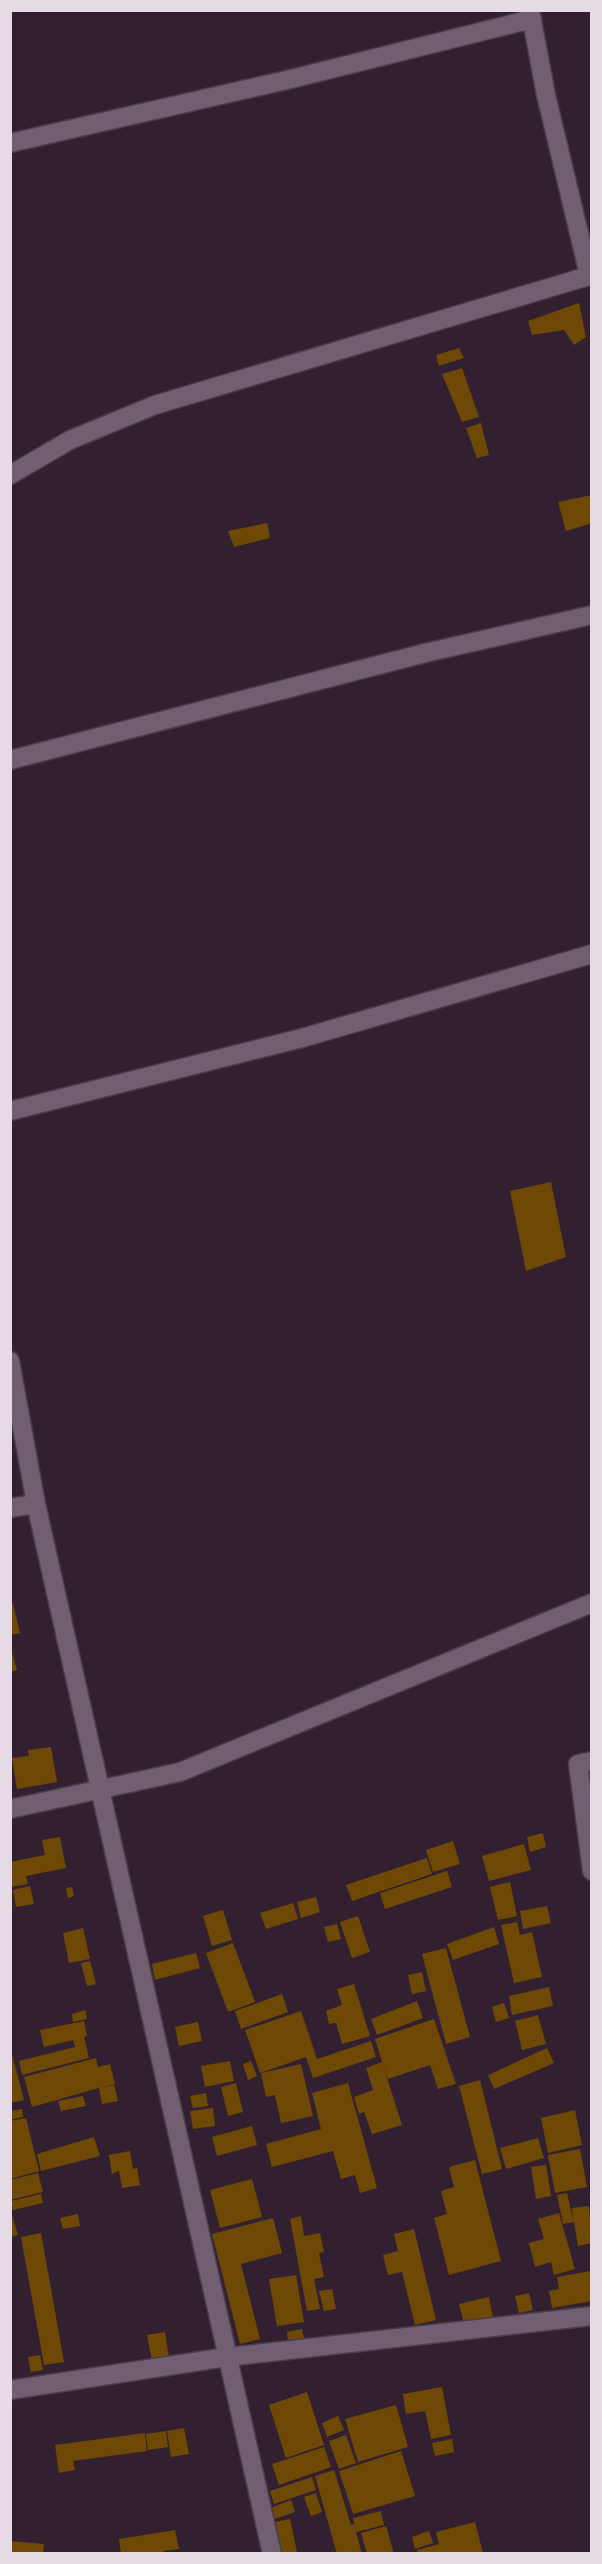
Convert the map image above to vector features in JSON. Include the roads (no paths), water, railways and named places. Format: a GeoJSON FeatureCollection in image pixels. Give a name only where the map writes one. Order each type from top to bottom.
{"type":"FeatureCollection","features":[{"type":"Feature","properties":{"kind":"street"},"geometry":{"type":"LineString","coordinates":[[10,143],[287,81],[531,15],[546,94],[590,275],[155,405],[70,440],[10,474]]}},
{"type":"Feature","properties":{"kind":"street"},"geometry":{"type":"LineString","coordinates":[[10,760],[425,652],[591,615]]}},
{"type":"Feature","properties":{"kind":"street"},"geometry":{"type":"LineString","coordinates":[[10,1111],[302,1038],[591,954]]}},
{"type":"Feature","properties":{"kind":"street"},"geometry":{"type":"LineString","coordinates":[[10,1361],[36,1504],[273,2553]]}},
{"type":"Feature","properties":{"kind":"street"},"geometry":{"type":"LineString","coordinates":[[10,1508],[36,1504]]}},
{"type":"Feature","properties":{"kind":"street"},"geometry":{"type":"LineString","coordinates":[[10,1809],[180,1772],[591,1603]]}},
{"type":"Feature","properties":{"kind":"street"},"geometry":{"type":"LineString","coordinates":[[591,1761],[578,1764],[591,1871]]}},
{"type":"Feature","properties":{"kind":"street"},"geometry":{"type":"LineString","coordinates":[[10,2390],[227,2357],[591,2316]]}}]}
